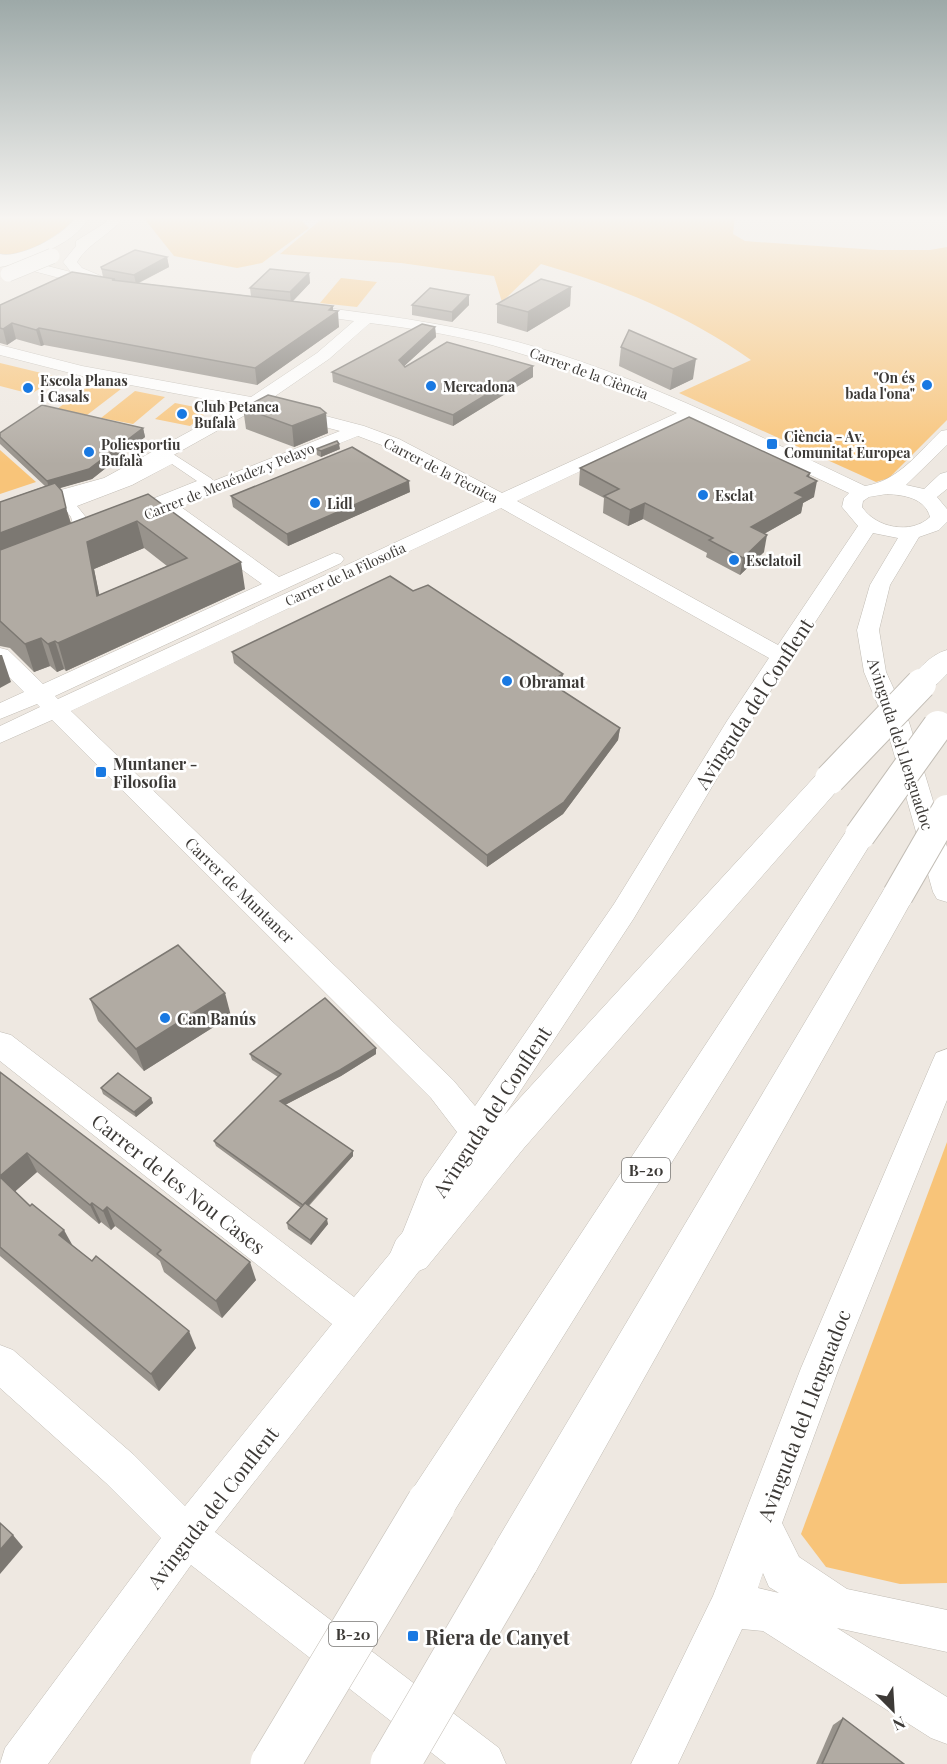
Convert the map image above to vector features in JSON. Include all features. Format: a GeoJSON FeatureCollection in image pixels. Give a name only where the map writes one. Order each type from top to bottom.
{"type":"FeatureCollection","features":[{"type":"Feature","properties":{"kind":"highway"},"geometry":{"type":"LineString","coordinates":[[411,1254],[510,1136],[830,779],[947,658]]}},
{"type":"Feature","properties":{"kind":"highway","name":"B-20"},"geometry":{"type":"LineString","coordinates":[[274,1764],[431,1504],[860,835],[943,721]]}},
{"type":"Feature","properties":{"kind":"highway"},"geometry":{"type":"LineString","coordinates":[[395,1764],[947,810]]}},
{"type":"Feature","properties":{"kind":"street","name":"Carrer de la Ciència"},"geometry":{"type":"LineString","coordinates":[[292,309],[448,331],[513,346],[593,372],[680,408],[863,492]]}},
{"type":"Feature","properties":{"kind":"street"},"geometry":{"type":"LineString","coordinates":[[0,513],[111,482],[254,403],[323,356],[366,318]]}},
{"type":"Feature","properties":{"kind":"street","name":"Carrer de la Tècnica"},"geometry":{"type":"LineString","coordinates":[[0,350],[20,357],[82,371],[254,403],[358,430],[393,443],[781,656]]}},
{"type":"Feature","properties":{"kind":"street","name":"Carrer de la Filosofia"},"geometry":{"type":"LineString","coordinates":[[0,735],[49,701],[277,585],[483,491],[680,408]]}},
{"type":"Feature","properties":{"kind":"street","name":"Carrer de la Filosofia"},"geometry":{"type":"LineString","coordinates":[[0,712],[49,701],[502,501],[680,408]]}},
{"type":"Feature","properties":{"kind":"street","name":"Carrer de Menéndez y Pelayo"},"geometry":{"type":"LineString","coordinates":[[73,544],[358,430]]}},
{"type":"Feature","properties":{"kind":"street"},"geometry":{"type":"LineString","coordinates":[[886,488],[912,492],[925,497],[936,506],[940,518],[931,528],[912,532],[884,530],[861,519],[852,507],[854,498],[863,492],[886,488],[901,480],[947,435]]}},
{"type":"Feature","properties":{"kind":"street"},"geometry":{"type":"LineString","coordinates":[[173,458],[207,482],[81,532],[78,516],[69,504],[127,482],[173,458]]}},
{"type":"Feature","properties":{"kind":"street"},"geometry":{"type":"LineString","coordinates":[[925,497],[947,478]]}},
{"type":"Feature","properties":{"kind":"street"},"geometry":{"type":"LineString","coordinates":[[167,506],[277,585]]}},
{"type":"Feature","properties":{"kind":"street","name":"Avinguda del Conflent"},"geometry":{"type":"LineString","coordinates":[[21,1764],[187,1536],[411,1254],[435,1190],[624,911],[719,753],[868,524]]}},
{"type":"Feature","properties":{"kind":"street","name":"Avinguda del Llenguadoc"},"geometry":{"type":"LineString","coordinates":[[912,532],[880,585],[868,630],[875,672],[897,722],[947,892]]}},
{"type":"Feature","properties":{"kind":"street","name":"Carrer de Muntaner"},"geometry":{"type":"LineString","coordinates":[[0,655],[442,1089],[475,1130]]}},
{"type":"Feature","properties":{"kind":"street","name":"Carrer de les Nou Cases"},"geometry":{"type":"LineString","coordinates":[[4,1054],[358,1322]]}},
{"type":"Feature","properties":{"kind":"street","name":"Avinguda del Llenguadoc"},"geometry":{"type":"LineString","coordinates":[[654,1764],[730,1607],[816,1378],[947,1062]]}},
{"type":"Feature","properties":{"kind":"street"},"geometry":{"type":"LineString","coordinates":[[0,1363],[120,1469],[187,1536],[483,1764]]}},
{"type":"Feature","properties":{"kind":"street"},"geometry":{"type":"LineString","coordinates":[[761,1524],[784,1572],[839,1608],[947,1630]]}},
{"type":"Feature","properties":{"kind":"street"},"geometry":{"type":"LineString","coordinates":[[730,1607],[769,1610],[947,1722]]}},
{"type":"Feature","properties":{"kind":"shaded area"},"geometry":{"type":"Polygon","coordinates":[[[323,299],[363,299],[357,307],[320,303],[323,299]]]}},
{"type":"Feature","properties":{"kind":"shaded area"},"geometry":{"type":"Polygon","coordinates":[[[641,299],[947,299],[947,420],[889,478],[876,482],[679,393],[751,360],[701,329],[641,299]]]}},
{"type":"Feature","properties":{"kind":"shaded area"},"geometry":{"type":"Polygon","coordinates":[[[0,363],[58,377],[31,394],[0,386],[0,363]]]}},
{"type":"Feature","properties":{"kind":"shaded area"},"geometry":{"type":"Polygon","coordinates":[[[91,384],[121,389],[87,415],[57,409],[91,384]]]}},
{"type":"Feature","properties":{"kind":"shaded area"},"geometry":{"type":"Polygon","coordinates":[[[135,391],[165,397],[133,424],[101,418],[135,391]]]}},
{"type":"Feature","properties":{"kind":"shaded area","name":"Club Petanca Bufalà"},"geometry":{"type":"Polygon","coordinates":[[[175,403],[210,410],[190,426],[155,419],[175,403]]]}},
{"type":"Feature","properties":{"kind":"shaded area"},"geometry":{"type":"Polygon","coordinates":[[[0,450],[36,482],[0,494],[0,450]]]}},
{"type":"Feature","properties":{"kind":"shaded area"},"geometry":{"type":"Polygon","coordinates":[[[947,1142],[947,1583],[900,1584],[826,1567],[801,1534],[947,1142]]]}},
{"type":"Feature","properties":{"kind":"building"},"geometry":{"type":"Polygon","coordinates":[[[12,299],[276,299],[333,306],[329,310],[338,311],[255,368],[39,328],[36,330],[12,323],[3,329],[0,328],[0,305],[12,299]]]}},
{"type":"Feature","properties":{"kind":"building"},"geometry":{"type":"Polygon","coordinates":[[[418,299],[465,299],[452,312],[412,305],[418,299]]]}},
{"type":"Feature","properties":{"kind":"building"},"geometry":{"type":"Polygon","coordinates":[[[505,299],[550,299],[528,312],[497,304],[505,299]]]}},
{"type":"Feature","properties":{"kind":"building","name":"Mercadona"},"geometry":{"type":"Polygon","coordinates":[[[422,324],[435,327],[399,360],[405,367],[447,342],[533,366],[453,415],[332,372],[422,324]]]}},
{"type":"Feature","properties":{"kind":"building"},"geometry":{"type":"Polygon","coordinates":[[[629,330],[696,359],[673,369],[621,347],[629,330]]]}},
{"type":"Feature","properties":{"kind":"building"},"geometry":{"type":"Polygon","coordinates":[[[268,395],[320,408],[326,413],[292,426],[243,408],[268,395]]]}},
{"type":"Feature","properties":{"kind":"building"},"geometry":{"type":"Polygon","coordinates":[[[42,405],[143,428],[89,469],[47,481],[0,437],[0,433],[42,405]]]}},
{"type":"Feature","properties":{"kind":"building","name":"Esclat"},"geometry":{"type":"Polygon","coordinates":[[[689,417],[810,473],[807,476],[817,481],[795,493],[804,497],[751,527],[767,535],[743,558],[709,540],[713,538],[645,503],[630,510],[604,496],[619,489],[580,468],[689,417]]]}},
{"type":"Feature","properties":{"kind":"building"},"geometry":{"type":"Polygon","coordinates":[[[337,441],[339,444],[321,451],[316,449],[337,441]]]}},
{"type":"Feature","properties":{"kind":"building","name":"Lidl"},"geometry":{"type":"Polygon","coordinates":[[[352,447],[409,481],[287,534],[231,496],[352,447]]]}},
{"type":"Feature","properties":{"kind":"building"},"geometry":{"type":"Polygon","coordinates":[[[55,483],[62,491],[66,508],[0,533],[0,502],[55,483]]]}},
{"type":"Feature","properties":{"kind":"building"},"geometry":{"type":"Polygon","coordinates":[[[148,494],[241,562],[58,643],[55,641],[48,644],[41,638],[25,644],[0,621],[0,550],[148,494]],[[137,521],[87,542],[97,596],[187,558],[137,521]]]}},
{"type":"Feature","properties":{"kind":"building"},"geometry":{"type":"Polygon","coordinates":[[[390,576],[413,591],[428,585],[563,674],[549,682],[620,728],[564,802],[487,855],[232,652],[390,576]]]}},
{"type":"Feature","properties":{"kind":"building"},"geometry":{"type":"Polygon","coordinates":[[[178,945],[225,993],[136,1049],[90,999],[178,945]]]}},
{"type":"Feature","properties":{"kind":"building"},"geometry":{"type":"Polygon","coordinates":[[[325,998],[376,1048],[340,1070],[280,1101],[353,1151],[303,1205],[214,1141],[281,1074],[250,1054],[325,998]]]}},
{"type":"Feature","properties":{"kind":"building"},"geometry":{"type":"Polygon","coordinates":[[[0,1072],[250,1262],[216,1301],[157,1254],[161,1250],[107,1207],[103,1211],[92,1203],[90,1205],[27,1153],[0,1176],[0,1072]]]}},
{"type":"Feature","properties":{"kind":"building"},"geometry":{"type":"Polygon","coordinates":[[[118,1073],[151,1098],[134,1112],[101,1088],[118,1073]]]}},
{"type":"Feature","properties":{"kind":"building"},"geometry":{"type":"Polygon","coordinates":[[[0,1177],[30,1206],[32,1204],[64,1230],[59,1235],[92,1261],[96,1256],[189,1331],[151,1374],[0,1247],[0,1177]]]}},
{"type":"Feature","properties":{"kind":"building"},"geometry":{"type":"Polygon","coordinates":[[[305,1203],[327,1219],[310,1240],[287,1223],[305,1203]]]}},
{"type":"Feature","properties":{"kind":"building"},"geometry":{"type":"Polygon","coordinates":[[[0,1523],[13,1535],[0,1550],[0,1523]]]}},
{"type":"Feature","properties":{"kind":"building"},"geometry":{"type":"Polygon","coordinates":[[[843,1718],[904,1764],[822,1764],[843,1718]]]}},
{"type":"Feature","properties":{"kind":"place","name":"\"On és bada l'ona\""},"geometry":{"type":"Point","coordinates":[927,385]}},
{"type":"Feature","properties":{"kind":"place","name":"Mercadona"},"geometry":{"type":"Point","coordinates":[431,386]}},
{"type":"Feature","properties":{"kind":"place","name":"Escola Planas i Casals"},"geometry":{"type":"Point","coordinates":[28,388]}},
{"type":"Feature","properties":{"kind":"place","name":"Club Petanca Bufalà"},"geometry":{"type":"Point","coordinates":[182,414]}},
{"type":"Feature","properties":{"kind":"place","name":"Ciència - Av. Comunitat Europea"},"geometry":{"type":"Point","coordinates":[772,444]}},
{"type":"Feature","properties":{"kind":"place","name":"Poliesportiu Bufalà"},"geometry":{"type":"Point","coordinates":[89,452]}},
{"type":"Feature","properties":{"kind":"place","name":"Esclat"},"geometry":{"type":"Point","coordinates":[703,495]}},
{"type":"Feature","properties":{"kind":"place","name":"Lidl"},"geometry":{"type":"Point","coordinates":[315,503]}},
{"type":"Feature","properties":{"kind":"place","name":"Esclatoil"},"geometry":{"type":"Point","coordinates":[734,560]}},
{"type":"Feature","properties":{"kind":"place","name":"Obramat"},"geometry":{"type":"Point","coordinates":[507,681]}},
{"type":"Feature","properties":{"kind":"place","name":"Muntaner - Filosofia"},"geometry":{"type":"Point","coordinates":[101,772]}},
{"type":"Feature","properties":{"kind":"place","name":"Can Banús"},"geometry":{"type":"Point","coordinates":[165,1018]}},
{"type":"Feature","properties":{"kind":"place","name":"Riera de Canyet"},"geometry":{"type":"Point","coordinates":[413,1636]}}]}
